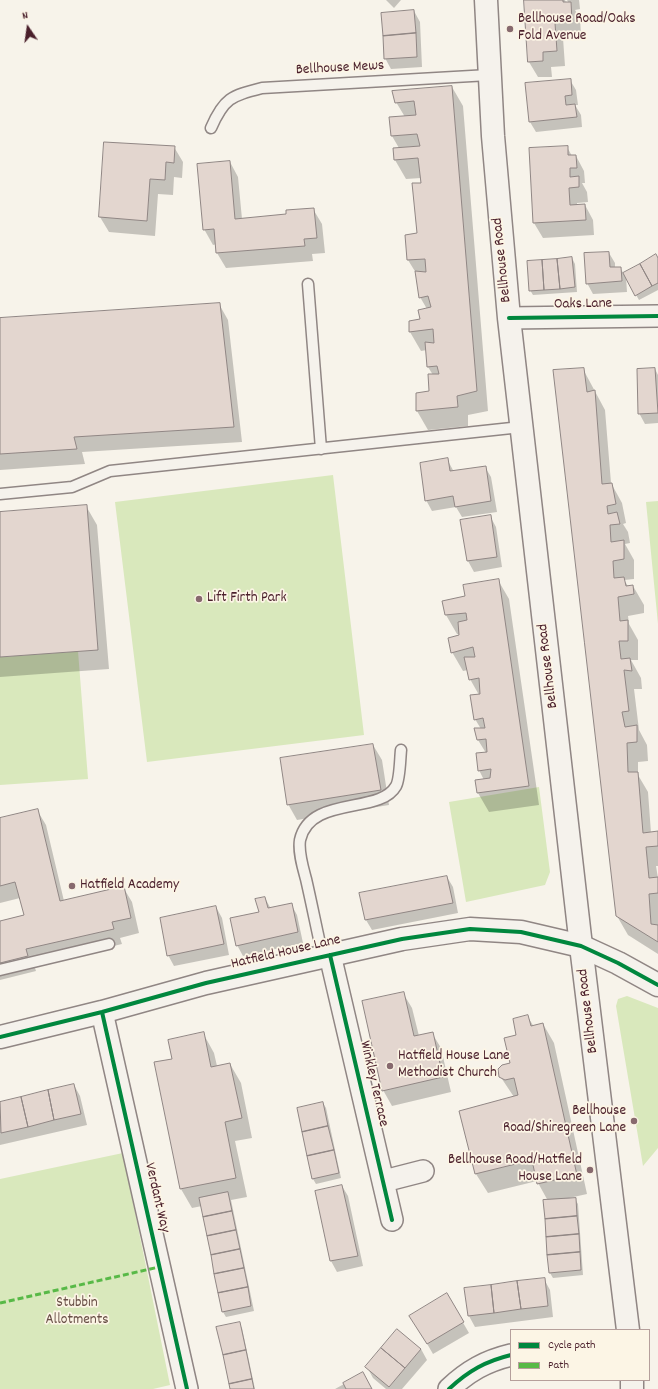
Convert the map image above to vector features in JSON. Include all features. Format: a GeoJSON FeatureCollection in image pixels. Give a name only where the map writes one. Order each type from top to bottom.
{"type":"FeatureCollection","features":[{"type":"Feature","properties":{"kind":"main road","name":"Bellhouse Road"},"geometry":{"type":"LineString","coordinates":[[486,0],[489,75],[498,212],[509,318],[581,946],[628,1329]]}},
{"type":"Feature","properties":{"kind":"main road","name":"Hatfield House Lane"},"geometry":{"type":"LineString","coordinates":[[0,1037],[102,1012],[206,983],[402,939],[470,929],[521,932],[581,946],[618,963],[658,985]]}},
{"type":"Feature","properties":{"kind":"street","name":"Oaks Lane"},"geometry":{"type":"LineString","coordinates":[[509,318],[658,316]]}},
{"type":"Feature","properties":{"kind":"street","name":"Winkley Terrace"},"geometry":{"type":"LineString","coordinates":[[327,956],[384,1180],[392,1220]]}},
{"type":"Feature","properties":{"kind":"street","name":"Verdant Way"},"geometry":{"type":"LineString","coordinates":[[102,1012],[187,1389]]}},
{"type":"Feature","properties":{"kind":"street"},"geometry":{"type":"LineString","coordinates":[[384,1180],[423,1171]]}},
{"type":"Feature","properties":{"kind":"street"},"geometry":{"type":"LineString","coordinates":[[449,1389],[475,1368],[494,1359],[510,1355]]}},
{"type":"Feature","properties":{"kind":"lane","name":"Bellhouse Mews"},"geometry":{"type":"LineString","coordinates":[[212,128],[219,110],[235,95],[262,88],[489,75]]}},
{"type":"Feature","properties":{"kind":"lane"},"geometry":{"type":"LineString","coordinates":[[308,284],[321,449]]}},
{"type":"Feature","properties":{"kind":"lane"},"geometry":{"type":"LineString","coordinates":[[0,494],[72,487],[110,471],[521,427]]}},
{"type":"Feature","properties":{"kind":"lane"},"geometry":{"type":"LineString","coordinates":[[327,956],[301,859],[300,841],[305,827],[315,816],[377,799],[390,793],[396,786],[401,750]]}},
{"type":"Feature","properties":{"kind":"lane"},"geometry":{"type":"LineString","coordinates":[[0,970],[109,944]]}},
{"type":"Feature","properties":{"kind":"green space"},"geometry":{"type":"Polygon","coordinates":[[[333,475],[364,735],[147,762],[115,502],[333,475]]]}},
{"type":"Feature","properties":{"kind":"green space"},"geometry":{"type":"Polygon","coordinates":[[[658,501],[658,624],[646,502],[658,501]]]}},
{"type":"Feature","properties":{"kind":"green space"},"geometry":{"type":"Polygon","coordinates":[[[78,651],[88,779],[0,785],[0,657],[78,651]]]}},
{"type":"Feature","properties":{"kind":"green space"},"geometry":{"type":"Polygon","coordinates":[[[539,787],[550,872],[545,885],[466,902],[449,802],[539,787]]]}},
{"type":"Feature","properties":{"kind":"green space"},"geometry":{"type":"Polygon","coordinates":[[[627,996],[658,1008],[658,1148],[643,1166],[616,1006],[618,999],[627,996]]]}},
{"type":"Feature","properties":{"kind":"green space","name":"Stubbin Allotments"},"geometry":{"type":"Polygon","coordinates":[[[123,1153],[170,1385],[153,1389],[0,1389],[0,1179],[123,1153]]]}},
{"type":"Feature","properties":{"kind":"building"},"geometry":{"type":"Polygon","coordinates":[[[524,0],[563,0],[563,2],[571,2],[572,21],[555,23],[557,51],[543,52],[543,61],[528,62],[524,0]]]}},
{"type":"Feature","properties":{"kind":"building"},"geometry":{"type":"Polygon","coordinates":[[[414,10],[416,33],[383,36],[381,13],[414,10]]]}},
{"type":"Feature","properties":{"kind":"building"},"geometry":{"type":"Polygon","coordinates":[[[416,33],[417,57],[384,59],[383,36],[416,33]]]}},
{"type":"Feature","properties":{"kind":"building"},"geometry":{"type":"Polygon","coordinates":[[[571,79],[572,95],[565,96],[566,105],[575,104],[577,117],[529,122],[525,83],[571,79]]]}},
{"type":"Feature","properties":{"kind":"building"},"geometry":{"type":"Polygon","coordinates":[[[452,86],[477,391],[457,396],[458,407],[416,411],[416,393],[429,391],[428,374],[439,374],[437,366],[427,367],[425,342],[434,343],[433,329],[409,332],[409,321],[420,319],[418,310],[431,307],[428,296],[419,298],[415,271],[426,272],[425,259],[407,260],[405,235],[417,233],[412,183],[421,183],[418,158],[394,160],[393,148],[420,146],[417,134],[391,136],[389,117],[416,115],[414,101],[395,103],[392,91],[452,86]]]}},
{"type":"Feature","properties":{"kind":"building"},"geometry":{"type":"Polygon","coordinates":[[[104,142],[175,146],[174,163],[166,162],[165,180],[150,179],[147,221],[99,217],[104,142]]]}},
{"type":"Feature","properties":{"kind":"building"},"geometry":{"type":"Polygon","coordinates":[[[568,146],[568,155],[576,155],[577,168],[570,168],[570,177],[579,176],[579,187],[569,188],[570,205],[585,204],[586,220],[533,223],[529,148],[568,146]]]}},
{"type":"Feature","properties":{"kind":"building"},"geometry":{"type":"Polygon","coordinates":[[[230,161],[235,219],[286,214],[286,210],[314,208],[317,238],[304,239],[305,246],[216,253],[214,229],[203,230],[197,164],[230,161]]]}},
{"type":"Feature","properties":{"kind":"building"},"geometry":{"type":"Polygon","coordinates":[[[609,252],[610,267],[621,267],[622,281],[586,284],[584,253],[609,252]]]}},
{"type":"Feature","properties":{"kind":"building"},"geometry":{"type":"Polygon","coordinates":[[[656,254],[658,258],[658,283],[652,286],[640,264],[656,254]]]}},
{"type":"Feature","properties":{"kind":"building"},"geometry":{"type":"Polygon","coordinates":[[[572,257],[575,287],[560,289],[557,259],[572,257]]]}},
{"type":"Feature","properties":{"kind":"building"},"geometry":{"type":"Polygon","coordinates":[[[557,259],[560,289],[544,290],[542,260],[557,259]]]}},
{"type":"Feature","properties":{"kind":"building"},"geometry":{"type":"Polygon","coordinates":[[[542,260],[544,290],[529,291],[527,261],[542,260]]]}},
{"type":"Feature","properties":{"kind":"building"},"geometry":{"type":"Polygon","coordinates":[[[640,264],[652,286],[635,296],[623,273],[640,264]]]}},
{"type":"Feature","properties":{"kind":"building"},"geometry":{"type":"Polygon","coordinates":[[[220,303],[234,427],[74,437],[77,449],[0,454],[0,318],[220,303]]]}},
{"type":"Feature","properties":{"kind":"building"},"geometry":{"type":"Polygon","coordinates":[[[584,368],[587,392],[595,390],[602,484],[612,483],[616,504],[607,506],[608,514],[617,512],[620,524],[610,525],[611,542],[624,540],[624,559],[613,561],[614,578],[624,577],[626,586],[633,585],[634,594],[618,597],[620,621],[628,620],[628,641],[619,641],[621,659],[630,658],[632,671],[624,670],[629,711],[622,712],[625,727],[637,725],[637,742],[627,743],[628,772],[638,772],[643,833],[658,831],[658,846],[646,847],[649,878],[658,877],[658,893],[649,894],[651,924],[658,925],[658,942],[616,916],[553,370],[584,368]]]}},
{"type":"Feature","properties":{"kind":"building"},"geometry":{"type":"Polygon","coordinates":[[[655,368],[658,413],[638,414],[637,369],[655,368]]]}},
{"type":"Feature","properties":{"kind":"building"},"geometry":{"type":"Polygon","coordinates":[[[448,458],[450,471],[486,466],[491,501],[455,507],[453,496],[425,501],[420,463],[448,458]]]}},
{"type":"Feature","properties":{"kind":"building"},"geometry":{"type":"Polygon","coordinates":[[[87,505],[98,650],[0,657],[0,512],[87,505]]]}},
{"type":"Feature","properties":{"kind":"building"},"geometry":{"type":"Polygon","coordinates":[[[491,515],[497,557],[467,561],[460,520],[491,515]]]}},
{"type":"Feature","properties":{"kind":"building"},"geometry":{"type":"Polygon","coordinates":[[[499,579],[529,786],[477,793],[475,780],[490,778],[491,769],[478,771],[476,753],[487,752],[486,739],[477,740],[474,728],[485,728],[483,718],[474,720],[470,695],[480,694],[479,678],[469,680],[464,657],[475,657],[473,647],[451,653],[448,638],[459,635],[458,622],[467,620],[466,613],[445,615],[442,601],[465,596],[463,585],[499,579]]]}},
{"type":"Feature","properties":{"kind":"building"},"geometry":{"type":"Polygon","coordinates":[[[373,744],[381,790],[287,805],[280,758],[373,744]]]}},
{"type":"Feature","properties":{"kind":"building"},"geometry":{"type":"Polygon","coordinates":[[[38,809],[60,901],[124,886],[131,918],[112,922],[114,929],[26,949],[28,956],[0,963],[0,921],[24,915],[15,882],[0,886],[0,818],[38,809]]]}},
{"type":"Feature","properties":{"kind":"building"},"geometry":{"type":"Polygon","coordinates":[[[447,876],[453,903],[365,920],[359,893],[447,876]]]}},
{"type":"Feature","properties":{"kind":"building"},"geometry":{"type":"Polygon","coordinates":[[[265,897],[268,908],[292,903],[298,932],[236,946],[230,918],[259,912],[255,899],[265,897]]]}},
{"type":"Feature","properties":{"kind":"building"},"geometry":{"type":"Polygon","coordinates":[[[216,906],[224,944],[167,956],[160,918],[216,906]]]}},
{"type":"Feature","properties":{"kind":"building"},"geometry":{"type":"Polygon","coordinates":[[[404,992],[414,1036],[433,1032],[443,1077],[382,1091],[362,1001],[404,992]]]}},
{"type":"Feature","properties":{"kind":"building"},"geometry":{"type":"Polygon","coordinates":[[[528,1015],[531,1026],[543,1023],[577,1175],[537,1184],[532,1160],[475,1174],[459,1111],[518,1095],[514,1078],[505,1080],[499,1077],[498,1069],[502,1065],[510,1063],[504,1038],[516,1035],[513,1019],[528,1015]]]}},
{"type":"Feature","properties":{"kind":"building"},"geometry":{"type":"Polygon","coordinates":[[[204,1032],[211,1067],[230,1063],[242,1118],[225,1122],[236,1178],[180,1189],[154,1062],[172,1059],[168,1040],[204,1032]]]}},
{"type":"Feature","properties":{"kind":"building"},"geometry":{"type":"Polygon","coordinates":[[[74,1084],[81,1114],[54,1120],[48,1090],[74,1084]]]}},
{"type":"Feature","properties":{"kind":"building"},"geometry":{"type":"Polygon","coordinates":[[[48,1090],[54,1120],[28,1127],[21,1097],[48,1090]]]}},
{"type":"Feature","properties":{"kind":"building"},"geometry":{"type":"Polygon","coordinates":[[[21,1097],[28,1127],[1,1133],[0,1102],[21,1097]]]}},
{"type":"Feature","properties":{"kind":"building"},"geometry":{"type":"Polygon","coordinates":[[[323,1102],[328,1126],[302,1132],[297,1108],[323,1102]]]}},
{"type":"Feature","properties":{"kind":"building"},"geometry":{"type":"Polygon","coordinates":[[[328,1126],[334,1150],[307,1156],[302,1132],[328,1126]]]}},
{"type":"Feature","properties":{"kind":"building"},"geometry":{"type":"Polygon","coordinates":[[[334,1150],[339,1173],[312,1179],[307,1156],[334,1150]]]}},
{"type":"Feature","properties":{"kind":"building"},"geometry":{"type":"Polygon","coordinates":[[[342,1185],[358,1256],[330,1261],[315,1191],[342,1185]]]}},
{"type":"Feature","properties":{"kind":"building"},"geometry":{"type":"Polygon","coordinates":[[[228,1192],[232,1211],[203,1217],[199,1198],[228,1192]]]}},
{"type":"Feature","properties":{"kind":"building"},"geometry":{"type":"Polygon","coordinates":[[[576,1198],[577,1216],[545,1219],[543,1200],[576,1198]]]}},
{"type":"Feature","properties":{"kind":"building"},"geometry":{"type":"Polygon","coordinates":[[[232,1211],[236,1230],[207,1236],[203,1217],[232,1211]]]}},
{"type":"Feature","properties":{"kind":"building"},"geometry":{"type":"Polygon","coordinates":[[[577,1216],[579,1234],[546,1237],[545,1219],[577,1216]]]}},
{"type":"Feature","properties":{"kind":"building"},"geometry":{"type":"Polygon","coordinates":[[[236,1230],[240,1249],[211,1255],[207,1236],[236,1230]]]}},
{"type":"Feature","properties":{"kind":"building"},"geometry":{"type":"Polygon","coordinates":[[[579,1234],[580,1252],[547,1255],[546,1237],[579,1234]]]}},
{"type":"Feature","properties":{"kind":"building"},"geometry":{"type":"Polygon","coordinates":[[[240,1249],[244,1268],[214,1274],[211,1255],[240,1249]]]}},
{"type":"Feature","properties":{"kind":"building"},"geometry":{"type":"Polygon","coordinates":[[[580,1252],[581,1270],[549,1273],[547,1255],[580,1252]]]}},
{"type":"Feature","properties":{"kind":"building"},"geometry":{"type":"Polygon","coordinates":[[[244,1268],[248,1287],[218,1293],[214,1274],[244,1268]]]}},
{"type":"Feature","properties":{"kind":"building"},"geometry":{"type":"Polygon","coordinates":[[[545,1278],[548,1306],[521,1309],[517,1281],[545,1278]]]}},
{"type":"Feature","properties":{"kind":"building"},"geometry":{"type":"Polygon","coordinates":[[[517,1281],[521,1309],[494,1313],[491,1285],[517,1281]]]}},
{"type":"Feature","properties":{"kind":"building"},"geometry":{"type":"Polygon","coordinates":[[[491,1285],[494,1313],[468,1316],[464,1288],[491,1285]]]}},
{"type":"Feature","properties":{"kind":"building"},"geometry":{"type":"Polygon","coordinates":[[[248,1287],[251,1306],[222,1312],[218,1293],[248,1287]]]}},
{"type":"Feature","properties":{"kind":"building"},"geometry":{"type":"Polygon","coordinates":[[[447,1293],[464,1322],[427,1344],[409,1316],[447,1293]]]}},
{"type":"Feature","properties":{"kind":"building"},"geometry":{"type":"Polygon","coordinates":[[[240,1322],[246,1350],[223,1355],[216,1327],[240,1322]]]}},
{"type":"Feature","properties":{"kind":"building"},"geometry":{"type":"Polygon","coordinates":[[[397,1329],[421,1349],[405,1368],[381,1348],[397,1329]]]}},
{"type":"Feature","properties":{"kind":"building"},"geometry":{"type":"Polygon","coordinates":[[[381,1348],[405,1368],[389,1387],[365,1367],[381,1348]]]}},
{"type":"Feature","properties":{"kind":"building"},"geometry":{"type":"Polygon","coordinates":[[[246,1350],[252,1379],[229,1384],[223,1355],[246,1350]]]}},
{"type":"Feature","properties":{"kind":"building"},"geometry":{"type":"Polygon","coordinates":[[[363,1372],[372,1389],[346,1389],[343,1383],[363,1372]]]}},
{"type":"Feature","properties":{"kind":"building"},"geometry":{"type":"Polygon","coordinates":[[[252,1379],[254,1389],[230,1389],[229,1384],[252,1379]]]}},
{"type":"Feature","properties":{"kind":"marked path"},"geometry":{"type":"LineString","coordinates":[[0,1303],[159,1267]]}},
{"type":"Feature","properties":{"kind":"cycle path"},"geometry":{"type":"LineString","coordinates":[[509,318],[658,316]]}},
{"type":"Feature","properties":{"kind":"cycle path"},"geometry":{"type":"LineString","coordinates":[[0,1037],[102,1012],[206,983],[402,939],[470,929],[521,932],[581,946],[618,963],[658,985]]}},
{"type":"Feature","properties":{"kind":"cycle path"},"geometry":{"type":"LineString","coordinates":[[330,955],[392,1220]]}},
{"type":"Feature","properties":{"kind":"cycle path"},"geometry":{"type":"LineString","coordinates":[[102,1012],[187,1389]]}},
{"type":"Feature","properties":{"kind":"cycle path"},"geometry":{"type":"LineString","coordinates":[[449,1389],[470,1372],[493,1360],[510,1355]]}},
{"type":"Feature","properties":{"kind":"place","name":"Bellhouse Road/Oaks Fold Avenue"},"geometry":{"type":"Point","coordinates":[510,29]}},
{"type":"Feature","properties":{"kind":"place","name":"Lift Firth Park"},"geometry":{"type":"Point","coordinates":[199,599]}},
{"type":"Feature","properties":{"kind":"place","name":"Hatfield Academy"},"geometry":{"type":"Point","coordinates":[72,886]}},
{"type":"Feature","properties":{"kind":"place","name":"Hatfield House Lane Methodist Church"},"geometry":{"type":"Point","coordinates":[390,1066]}},
{"type":"Feature","properties":{"kind":"place","name":"Bellhouse Road/Shiregreen Lane"},"geometry":{"type":"Point","coordinates":[634,1121]}},
{"type":"Feature","properties":{"kind":"place","name":"Bellhouse Road/Hatfield House Lane"},"geometry":{"type":"Point","coordinates":[590,1170]}}]}
